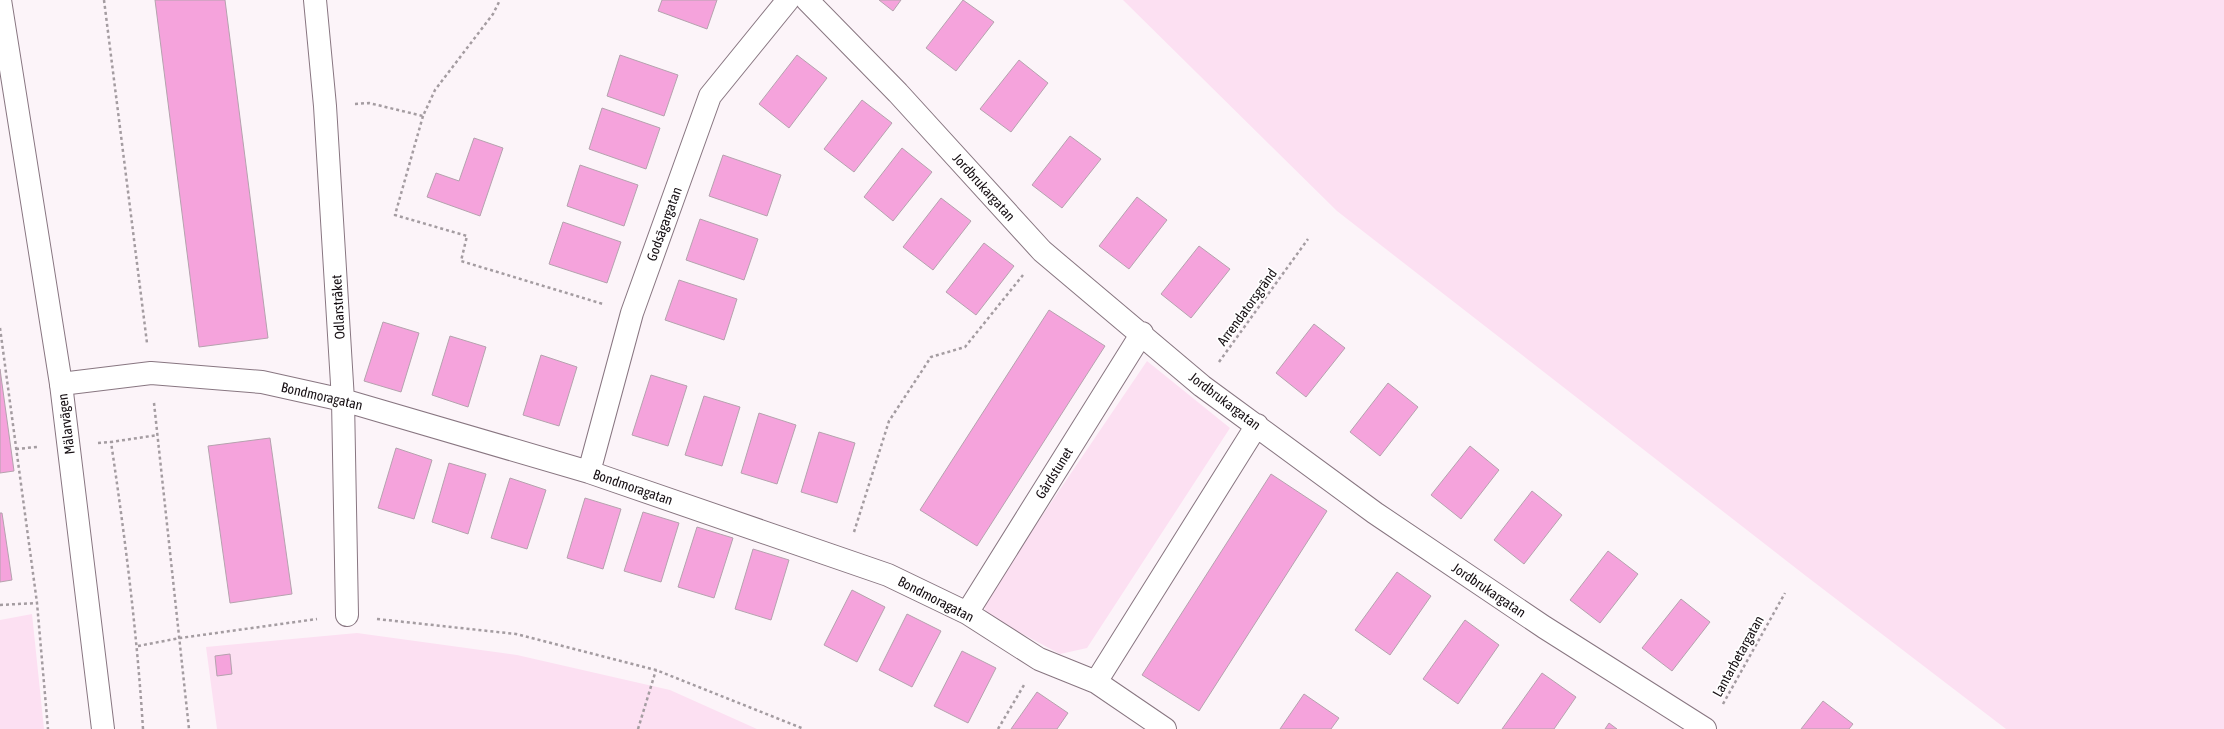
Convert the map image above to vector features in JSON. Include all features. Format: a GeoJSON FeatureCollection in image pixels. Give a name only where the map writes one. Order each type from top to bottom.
{"type":"FeatureCollection","features":[{"type":"Feature","properties":{"kind":"street","name":"Mälarvägen"},"geometry":{"type":"LineString","coordinates":[[0,0],[61,384],[103,729]]}},
{"type":"Feature","properties":{"kind":"street","name":"Odlarstråket"},"geometry":{"type":"LineString","coordinates":[[314,0],[325,106],[343,400],[347,615]]}},
{"type":"Feature","properties":{"kind":"street","name":"Godsägargatan"},"geometry":{"type":"LineString","coordinates":[[589,472],[632,312],[710,96],[788,0]]}},
{"type":"Feature","properties":{"kind":"street","name":"Jordbrukargatan"},"geometry":{"type":"LineString","coordinates":[[807,0],[898,92],[1042,251],[1142,333],[1202,386],[1375,513],[1544,627],[1705,729]]}},
{"type":"Feature","properties":{"kind":"street","name":"Mälarvägen"},"geometry":{"type":"LineString","coordinates":[[0,68],[19,120]]}},
{"type":"Feature","properties":{"kind":"street","name":"Gårdstunet"},"geometry":{"type":"LineString","coordinates":[[967,613],[1142,333]]}},
{"type":"Feature","properties":{"kind":"street","name":"Bondmoragatan"},"geometry":{"type":"LineString","coordinates":[[61,384],[151,373],[262,382],[343,400],[589,472],[846,559],[888,575],[967,613],[1039,659],[1096,682],[1165,729]]}},
{"type":"Feature","properties":{"kind":"street"},"geometry":{"type":"LineString","coordinates":[[1096,682],[1257,425]]}},
{"type":"Feature","properties":{"kind":"path"},"geometry":{"type":"LineString","coordinates":[[500,0],[494,14],[436,90],[423,116],[395,215],[467,236],[461,261],[632,312]]}},
{"type":"Feature","properties":{"kind":"path"},"geometry":{"type":"LineString","coordinates":[[325,106],[369,103],[423,116]]}},
{"type":"Feature","properties":{"kind":"path","name":"Arrendatorsgränd"},"geometry":{"type":"LineString","coordinates":[[1202,386],[1308,239]]}},
{"type":"Feature","properties":{"kind":"path"},"geometry":{"type":"LineString","coordinates":[[846,559],[889,421],[931,357],[965,347],[1042,251]]}},
{"type":"Feature","properties":{"kind":"path"},"geometry":{"type":"LineString","coordinates":[[0,328],[38,603],[48,729]]}},
{"type":"Feature","properties":{"kind":"path"},"geometry":{"type":"LineString","coordinates":[[143,729],[138,646],[125,534],[111,442],[158,435]]}},
{"type":"Feature","properties":{"kind":"path","name":"Lantarbetargatan"},"geometry":{"type":"LineString","coordinates":[[1720,709],[1785,593]]}},
{"type":"Feature","properties":{"kind":"path"},"geometry":{"type":"LineString","coordinates":[[0,605],[38,603]]}},
{"type":"Feature","properties":{"kind":"path"},"geometry":{"type":"LineString","coordinates":[[138,646],[180,638],[347,615],[516,634],[656,670],[804,729]]}},
{"type":"Feature","properties":{"kind":"path"},"geometry":{"type":"LineString","coordinates":[[998,729],[1039,659]]}},
{"type":"Feature","properties":{"kind":"path"},"geometry":{"type":"LineString","coordinates":[[638,729],[656,670]]}},
{"type":"Feature","properties":{"kind":"shaded area"},"geometry":{"type":"Polygon","coordinates":[[[1123,0],[2224,0],[2224,729],[2006,729],[1806,576],[1337,211],[1123,0]]]}},
{"type":"Feature","properties":{"kind":"shaded area"},"geometry":{"type":"Polygon","coordinates":[[[1147,361],[1230,428],[1087,648],[1060,654],[987,615],[983,603],[1147,361]]]}},
{"type":"Feature","properties":{"kind":"shaded area"},"geometry":{"type":"Polygon","coordinates":[[[32,614],[44,729],[0,729],[0,620],[32,614]]]}},
{"type":"Feature","properties":{"kind":"shaded area"},"geometry":{"type":"Polygon","coordinates":[[[357,633],[517,655],[670,690],[757,729],[217,729],[206,647],[357,633]]]}},
{"type":"Feature","properties":{"kind":"building"},"geometry":{"type":"Polygon","coordinates":[[[155,0],[225,0],[268,338],[199,347],[155,0]]]}},
{"type":"Feature","properties":{"kind":"building"},"geometry":{"type":"Polygon","coordinates":[[[662,0],[717,0],[707,29],[658,11],[662,0]]]}},
{"type":"Feature","properties":{"kind":"building"},"geometry":{"type":"Polygon","coordinates":[[[879,0],[901,0],[893,11],[879,0]]]}},
{"type":"Feature","properties":{"kind":"building"},"geometry":{"type":"Polygon","coordinates":[[[963,0],[994,22],[956,71],[926,48],[963,0]]]}},
{"type":"Feature","properties":{"kind":"building"},"geometry":{"type":"Polygon","coordinates":[[[620,55],[678,75],[664,116],[607,96],[620,55]]]}},
{"type":"Feature","properties":{"kind":"building"},"geometry":{"type":"Polygon","coordinates":[[[797,55],[827,78],[789,128],[759,104],[797,55]]]}},
{"type":"Feature","properties":{"kind":"building"},"geometry":{"type":"Polygon","coordinates":[[[1019,60],[1048,83],[1011,132],[980,109],[1019,60]]]}},
{"type":"Feature","properties":{"kind":"building"},"geometry":{"type":"Polygon","coordinates":[[[862,100],[892,123],[854,172],[824,149],[862,100]]]}},
{"type":"Feature","properties":{"kind":"building"},"geometry":{"type":"Polygon","coordinates":[[[602,108],[660,128],[646,169],[589,149],[602,108]]]}},
{"type":"Feature","properties":{"kind":"building"},"geometry":{"type":"Polygon","coordinates":[[[1070,136],[1101,159],[1062,208],[1032,185],[1070,136]]]}},
{"type":"Feature","properties":{"kind":"building"},"geometry":{"type":"Polygon","coordinates":[[[474,138],[503,148],[480,216],[427,197],[436,173],[459,181],[474,138]]]}},
{"type":"Feature","properties":{"kind":"building"},"geometry":{"type":"Polygon","coordinates":[[[902,148],[932,172],[893,221],[864,197],[902,148]]]}},
{"type":"Feature","properties":{"kind":"building"},"geometry":{"type":"Polygon","coordinates":[[[723,155],[781,175],[767,216],[709,196],[723,155]]]}},
{"type":"Feature","properties":{"kind":"building"},"geometry":{"type":"Polygon","coordinates":[[[580,165],[638,185],[624,226],[567,206],[580,165]]]}},
{"type":"Feature","properties":{"kind":"building"},"geometry":{"type":"Polygon","coordinates":[[[1137,197],[1167,220],[1129,269],[1099,246],[1137,197]]]}},
{"type":"Feature","properties":{"kind":"building"},"geometry":{"type":"Polygon","coordinates":[[[941,198],[971,221],[933,270],[903,247],[941,198]]]}},
{"type":"Feature","properties":{"kind":"building"},"geometry":{"type":"Polygon","coordinates":[[[700,219],[758,239],[744,280],[686,260],[700,219]]]}},
{"type":"Feature","properties":{"kind":"building"},"geometry":{"type":"Polygon","coordinates":[[[563,222],[621,242],[607,283],[549,264],[563,222]]]}},
{"type":"Feature","properties":{"kind":"building"},"geometry":{"type":"Polygon","coordinates":[[[984,243],[1014,266],[976,315],[946,292],[984,243]]]}},
{"type":"Feature","properties":{"kind":"building"},"geometry":{"type":"Polygon","coordinates":[[[1199,246],[1230,269],[1191,318],[1161,294],[1199,246]]]}},
{"type":"Feature","properties":{"kind":"building"},"geometry":{"type":"Polygon","coordinates":[[[679,280],[737,299],[724,340],[665,320],[679,280]]]}},
{"type":"Feature","properties":{"kind":"building"},"geometry":{"type":"Polygon","coordinates":[[[1049,310],[1105,346],[977,546],[920,510],[1049,310]]]}},
{"type":"Feature","properties":{"kind":"building"},"geometry":{"type":"Polygon","coordinates":[[[383,322],[419,333],[401,392],[364,381],[383,322]]]}},
{"type":"Feature","properties":{"kind":"building"},"geometry":{"type":"Polygon","coordinates":[[[1314,324],[1345,348],[1306,397],[1276,373],[1314,324]]]}},
{"type":"Feature","properties":{"kind":"building"},"geometry":{"type":"Polygon","coordinates":[[[450,336],[486,347],[468,407],[432,395],[450,336]]]}},
{"type":"Feature","properties":{"kind":"building"},"geometry":{"type":"Polygon","coordinates":[[[541,355],[577,367],[559,426],[523,415],[541,355]]]}},
{"type":"Feature","properties":{"kind":"building"},"geometry":{"type":"Polygon","coordinates":[[[0,369],[14,471],[0,473],[0,369]]]}},
{"type":"Feature","properties":{"kind":"building"},"geometry":{"type":"Polygon","coordinates":[[[651,375],[687,386],[668,446],[632,435],[651,375]]]}},
{"type":"Feature","properties":{"kind":"building"},"geometry":{"type":"Polygon","coordinates":[[[1388,383],[1418,407],[1380,456],[1350,432],[1388,383]]]}},
{"type":"Feature","properties":{"kind":"building"},"geometry":{"type":"Polygon","coordinates":[[[704,396],[740,407],[722,466],[685,455],[704,396]]]}},
{"type":"Feature","properties":{"kind":"building"},"geometry":{"type":"Polygon","coordinates":[[[759,413],[796,425],[777,484],[741,473],[759,413]]]}},
{"type":"Feature","properties":{"kind":"building"},"geometry":{"type":"Polygon","coordinates":[[[819,432],[855,443],[837,503],[801,492],[819,432]]]}},
{"type":"Feature","properties":{"kind":"building"},"geometry":{"type":"Polygon","coordinates":[[[270,438],[292,594],[230,603],[208,446],[270,438]]]}},
{"type":"Feature","properties":{"kind":"building"},"geometry":{"type":"Polygon","coordinates":[[[1470,446],[1499,470],[1461,519],[1431,495],[1470,446]]]}},
{"type":"Feature","properties":{"kind":"building"},"geometry":{"type":"Polygon","coordinates":[[[396,448],[432,460],[414,519],[378,508],[396,448]]]}},
{"type":"Feature","properties":{"kind":"building"},"geometry":{"type":"Polygon","coordinates":[[[449,463],[486,474],[468,534],[432,522],[449,463]]]}},
{"type":"Feature","properties":{"kind":"building"},"geometry":{"type":"Polygon","coordinates":[[[1271,474],[1327,511],[1199,711],[1142,675],[1271,474]]]}},
{"type":"Feature","properties":{"kind":"building"},"geometry":{"type":"Polygon","coordinates":[[[510,478],[546,490],[527,549],[491,538],[510,478]]]}},
{"type":"Feature","properties":{"kind":"building"},"geometry":{"type":"Polygon","coordinates":[[[1532,491],[1562,515],[1524,564],[1494,540],[1532,491]]]}},
{"type":"Feature","properties":{"kind":"building"},"geometry":{"type":"Polygon","coordinates":[[[585,498],[621,509],[603,569],[567,558],[585,498]]]}},
{"type":"Feature","properties":{"kind":"building"},"geometry":{"type":"Polygon","coordinates":[[[643,512],[679,523],[661,582],[624,571],[643,512]]]}},
{"type":"Feature","properties":{"kind":"building"},"geometry":{"type":"Polygon","coordinates":[[[0,513],[2,513],[12,580],[0,582],[0,513]]]}},
{"type":"Feature","properties":{"kind":"building"},"geometry":{"type":"Polygon","coordinates":[[[697,527],[733,538],[714,598],[678,587],[697,527]]]}},
{"type":"Feature","properties":{"kind":"building"},"geometry":{"type":"Polygon","coordinates":[[[753,549],[789,560],[771,620],[735,609],[753,549]]]}},
{"type":"Feature","properties":{"kind":"building"},"geometry":{"type":"Polygon","coordinates":[[[1608,551],[1638,574],[1600,623],[1570,600],[1608,551]]]}},
{"type":"Feature","properties":{"kind":"building"},"geometry":{"type":"Polygon","coordinates":[[[1397,572],[1431,596],[1390,655],[1355,630],[1397,572]]]}},
{"type":"Feature","properties":{"kind":"building"},"geometry":{"type":"Polygon","coordinates":[[[852,590],[885,607],[857,662],[824,645],[852,590]]]}},
{"type":"Feature","properties":{"kind":"building"},"geometry":{"type":"Polygon","coordinates":[[[1681,599],[1710,622],[1672,671],[1642,648],[1681,599]]]}},
{"type":"Feature","properties":{"kind":"building"},"geometry":{"type":"Polygon","coordinates":[[[907,614],[941,631],[912,687],[879,670],[907,614]]]}},
{"type":"Feature","properties":{"kind":"building"},"geometry":{"type":"Polygon","coordinates":[[[1465,620],[1499,645],[1458,704],[1423,679],[1465,620]]]}},
{"type":"Feature","properties":{"kind":"building"},"geometry":{"type":"Polygon","coordinates":[[[962,651],[996,668],[968,723],[934,706],[962,651]]]}},
{"type":"Feature","properties":{"kind":"building"},"geometry":{"type":"Polygon","coordinates":[[[230,654],[232,674],[217,676],[215,656],[230,654]]]}},
{"type":"Feature","properties":{"kind":"building"},"geometry":{"type":"Polygon","coordinates":[[[1542,673],[1576,697],[1554,729],[1502,729],[1542,673]]]}},
{"type":"Feature","properties":{"kind":"building"},"geometry":{"type":"Polygon","coordinates":[[[1037,692],[1068,713],[1057,729],[1011,729],[1037,692]]]}},
{"type":"Feature","properties":{"kind":"building"},"geometry":{"type":"Polygon","coordinates":[[[1304,694],[1339,718],[1331,729],[1280,729],[1304,694]]]}},
{"type":"Feature","properties":{"kind":"building"},"geometry":{"type":"Polygon","coordinates":[[[1823,701],[1853,724],[1849,729],[1801,729],[1823,701]]]}},
{"type":"Feature","properties":{"kind":"building"},"geometry":{"type":"Polygon","coordinates":[[[1609,723],[1617,729],[1605,729],[1609,723]]]}}]}
